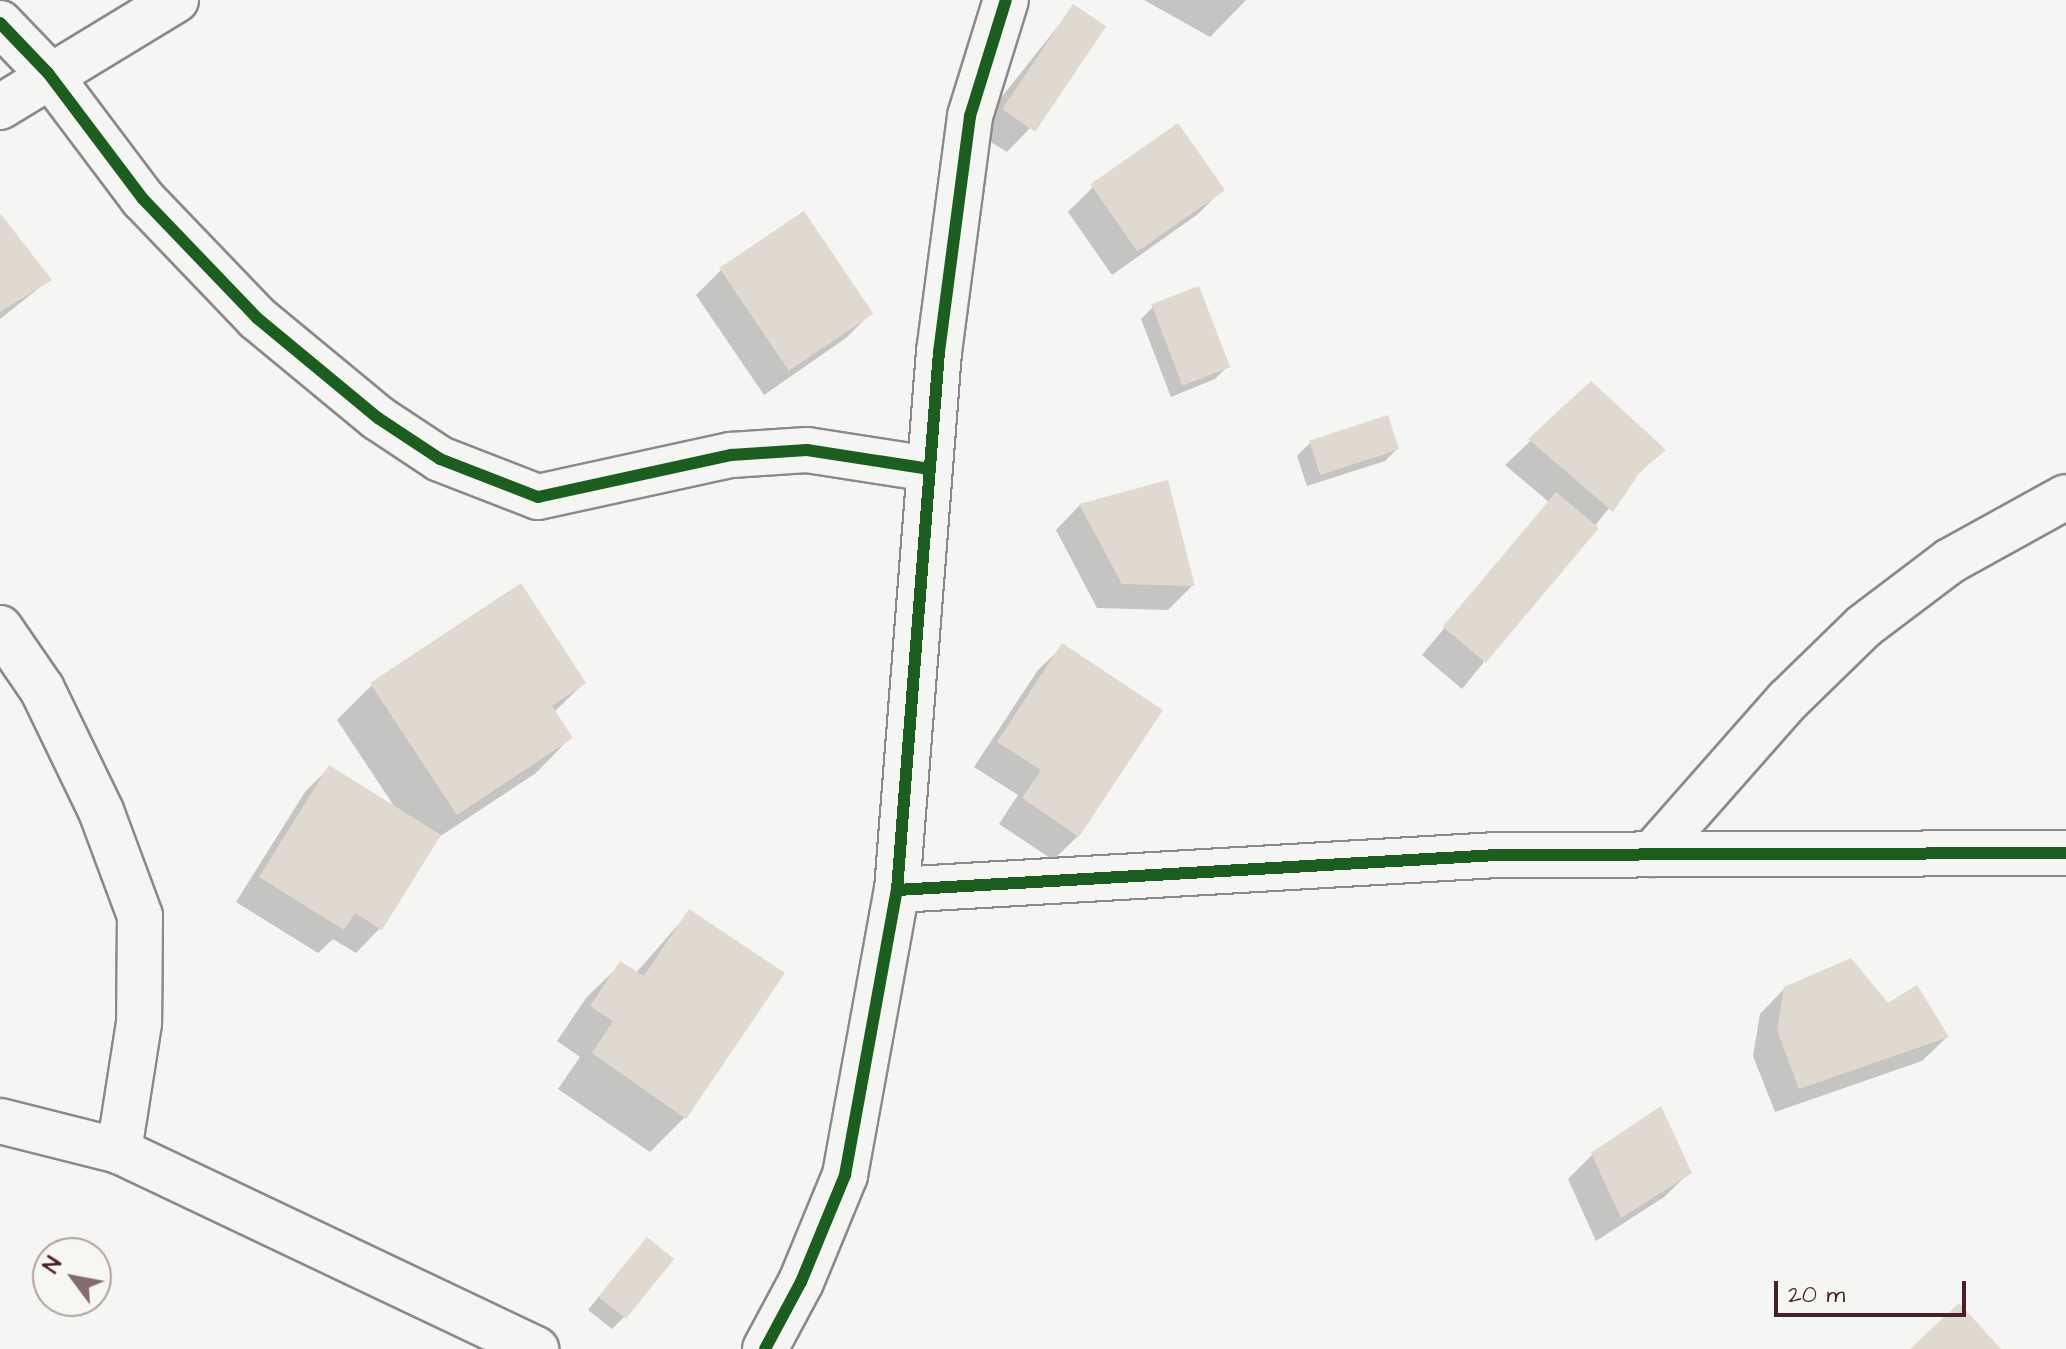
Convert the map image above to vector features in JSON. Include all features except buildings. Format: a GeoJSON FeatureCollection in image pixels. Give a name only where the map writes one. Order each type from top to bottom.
{"type":"FeatureCollection","features":[{"type":"Feature","properties":{"kind":"street"},"geometry":{"type":"LineString","coordinates":[[0,107],[48,73],[176,0]]}},
{"type":"Feature","properties":{"kind":"street"},"geometry":{"type":"LineString","coordinates":[[765,1349],[801,1282],[845,1175],[897,890],[939,352],[970,116],[1006,0]]}},
{"type":"Feature","properties":{"kind":"street"},"geometry":{"type":"LineString","coordinates":[[0,23],[48,73],[143,199],[257,318],[378,418],[440,459],[492,482],[538,497],[731,455],[807,450],[930,469]]}},
{"type":"Feature","properties":{"kind":"street"},"geometry":{"type":"LineString","coordinates":[[1652,854],[1788,700],[1864,626],[1950,561],[2066,497]]}},
{"type":"Feature","properties":{"kind":"street"},"geometry":{"type":"LineString","coordinates":[[0,628],[42,689],[69,743],[101,811],[140,916],[139,1023],[119,1151]]}},
{"type":"Feature","properties":{"kind":"street"},"geometry":{"type":"LineString","coordinates":[[897,890],[1497,855],[2066,853]]}},
{"type":"Feature","properties":{"kind":"street"},"geometry":{"type":"LineString","coordinates":[[0,1121],[119,1151],[536,1349]]}},
{"type":"Feature","properties":{"kind":"cycle path"},"geometry":{"type":"LineString","coordinates":[[765,1349],[801,1282],[845,1175],[897,890],[939,352],[970,116],[1006,0]]}},
{"type":"Feature","properties":{"kind":"cycle path"},"geometry":{"type":"LineString","coordinates":[[0,23],[48,73],[143,199],[257,318],[378,418],[440,459],[538,497],[731,455],[807,450],[930,469]]}},
{"type":"Feature","properties":{"kind":"cycle path"},"geometry":{"type":"LineString","coordinates":[[897,890],[1497,855],[2066,853]]}}]}
